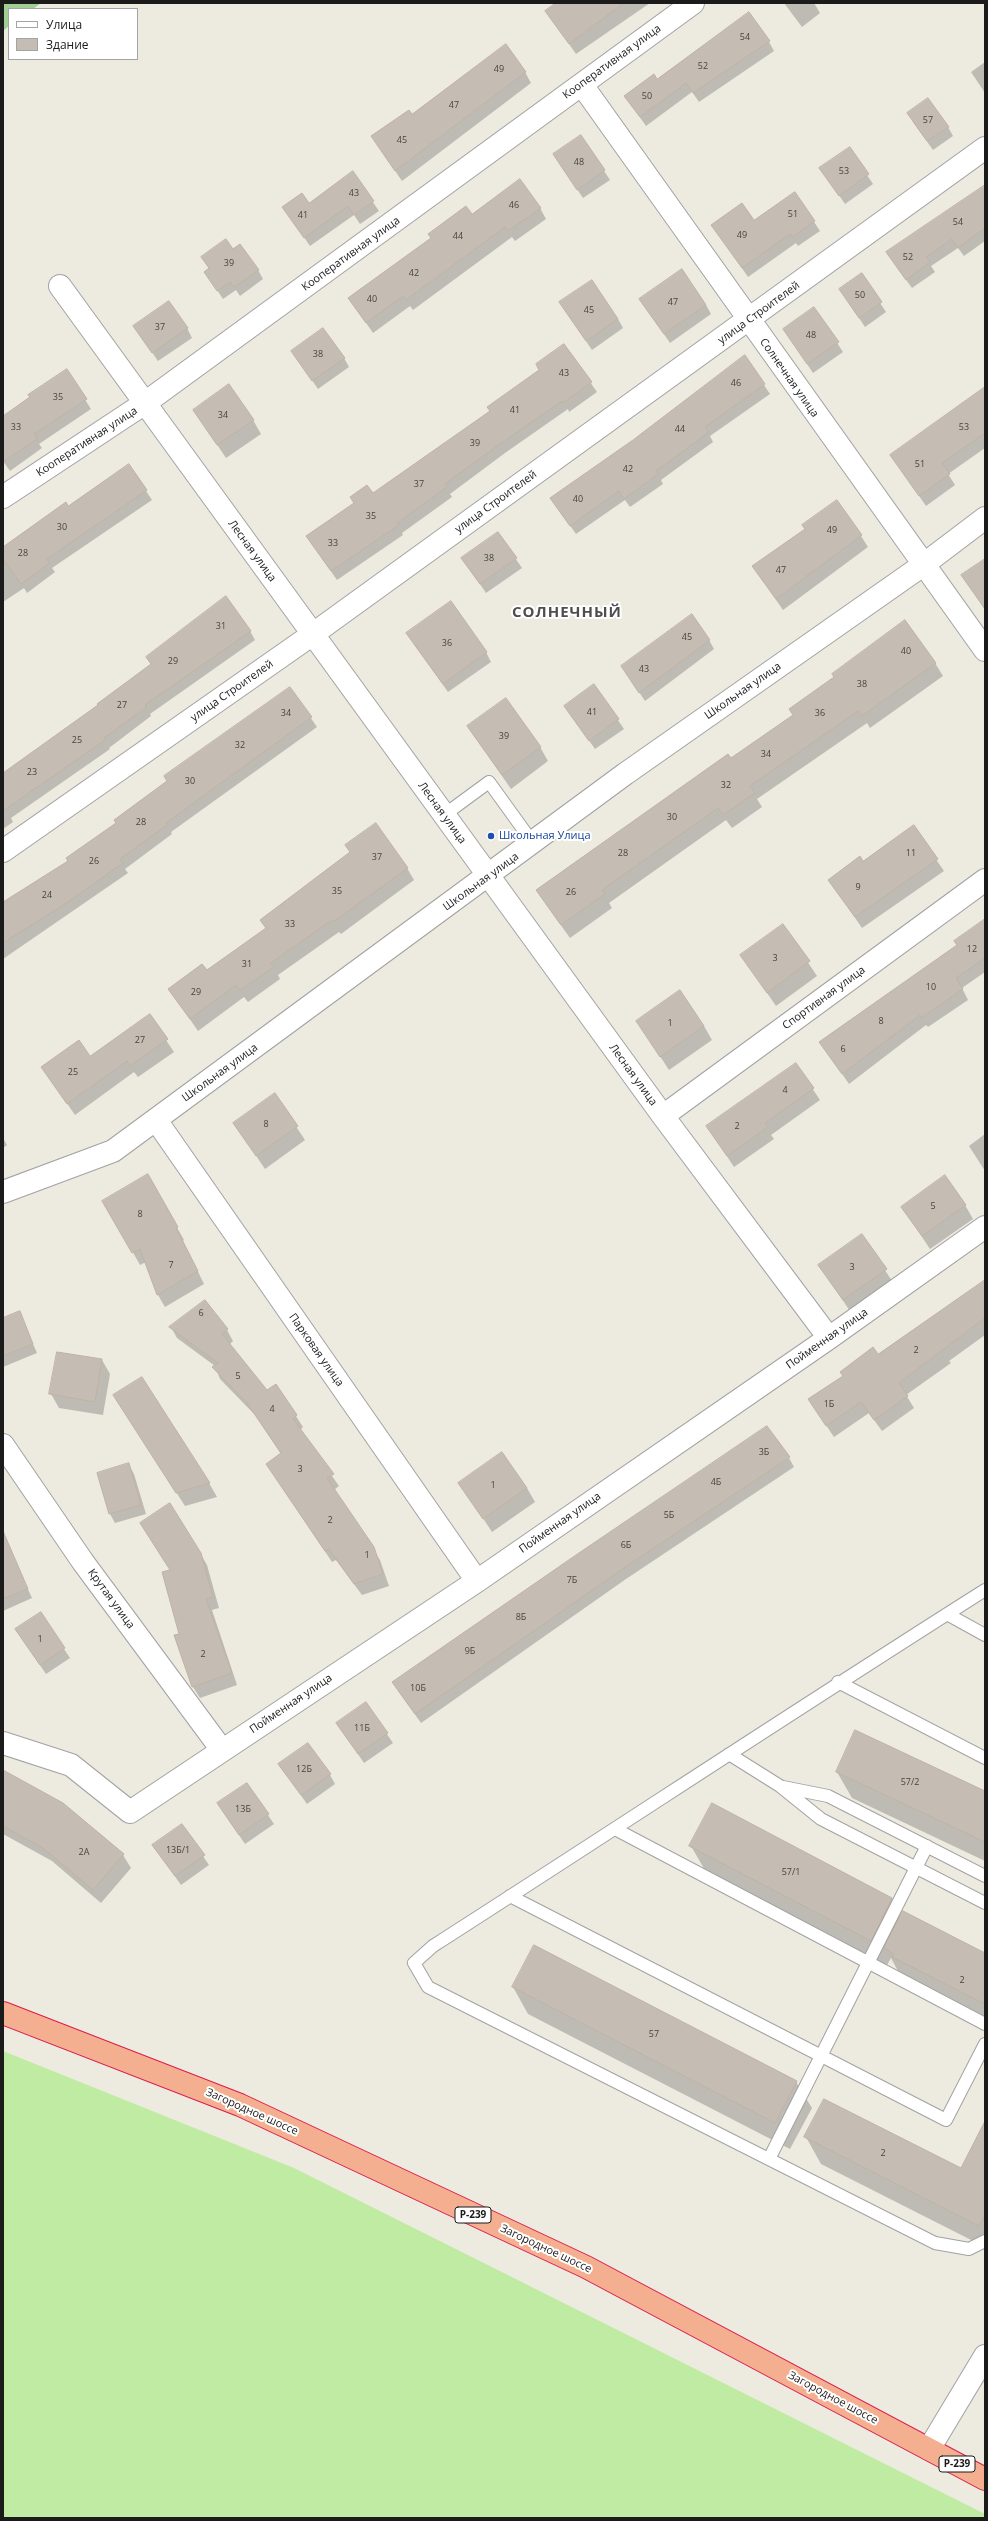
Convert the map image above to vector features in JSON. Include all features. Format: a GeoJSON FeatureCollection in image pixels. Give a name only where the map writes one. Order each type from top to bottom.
{"type":"FeatureCollection","features":[{"type":"Feature","properties":{"kind":"highway","name":"Загородное шоссе"},"geometry":{"type":"LineString","coordinates":[[3,2013],[240,2105],[557,2254],[929,2448],[985,2480]]}},
{"type":"Feature","properties":{"kind":"street","name":"Кооперативная улица"},"geometry":{"type":"LineString","coordinates":[[3,497],[145,403],[693,3]]}},
{"type":"Feature","properties":{"kind":"street","name":"Солнечная улица"},"geometry":{"type":"LineString","coordinates":[[582,85],[922,565],[985,650]]}},
{"type":"Feature","properties":{"kind":"street","name":"улица Строителей"},"geometry":{"type":"LineString","coordinates":[[3,851],[313,634],[748,321],[985,148]]}},
{"type":"Feature","properties":{"kind":"street","name":"Лесная улица"},"geometry":{"type":"LineString","coordinates":[[60,286],[663,1116],[829,1338]]}},
{"type":"Feature","properties":{"kind":"street","name":"Школьная улица"},"geometry":{"type":"LineString","coordinates":[[3,1192],[113,1151],[625,774],[922,565],[985,518]]}},
{"type":"Feature","properties":{"kind":"street","name":"Спортивная улица"},"geometry":{"type":"LineString","coordinates":[[663,1116],[985,880]]}},
{"type":"Feature","properties":{"kind":"street","name":"Парковая улица"},"geometry":{"type":"LineString","coordinates":[[156,1120],[477,1581]]}},
{"type":"Feature","properties":{"kind":"street","name":"Пойменная улица"},"geometry":{"type":"LineString","coordinates":[[3,1743],[71,1765],[130,1812],[477,1581],[829,1338],[985,1227]]}},
{"type":"Feature","properties":{"kind":"street","name":"Крутая улица"},"geometry":{"type":"LineString","coordinates":[[3,1445],[83,1562],[222,1750]]}},
{"type":"Feature","properties":{"kind":"street"},"geometry":{"type":"LineString","coordinates":[[929,2448],[985,2356]]}},
{"type":"Feature","properties":{"kind":"lane"},"geometry":{"type":"LineString","coordinates":[[444,815],[489,782],[533,843]]}},
{"type":"Feature","properties":{"kind":"lane"},"geometry":{"type":"LineString","coordinates":[[985,1590],[838,1682],[615,1829],[433,1946],[414,1963],[428,1987],[935,2243],[969,2249],[985,2241]]}},
{"type":"Feature","properties":{"kind":"lane"},"geometry":{"type":"LineString","coordinates":[[947,1614],[985,1634]]}},
{"type":"Feature","properties":{"kind":"lane"},"geometry":{"type":"LineString","coordinates":[[838,1682],[985,1758]]}},
{"type":"Feature","properties":{"kind":"lane"},"geometry":{"type":"LineString","coordinates":[[729,1754],[780,1786],[821,1819],[985,1903]]}},
{"type":"Feature","properties":{"kind":"lane"},"geometry":{"type":"LineString","coordinates":[[780,1786],[828,1796],[985,1876]]}},
{"type":"Feature","properties":{"kind":"lane"},"geometry":{"type":"LineString","coordinates":[[615,1829],[985,2024]]}},
{"type":"Feature","properties":{"kind":"lane"},"geometry":{"type":"LineString","coordinates":[[769,2159],[820,2055],[927,1846]]}},
{"type":"Feature","properties":{"kind":"lane"},"geometry":{"type":"LineString","coordinates":[[510,1896],[946,2120],[985,2044]]}},
{"type":"Feature","properties":{"kind":"green space"},"geometry":{"type":"Polygon","coordinates":[[[3,3],[41,3],[34,8],[8,8],[8,27],[3,31],[3,3]]]}},
{"type":"Feature","properties":{"kind":"green space"},"geometry":{"type":"Polygon","coordinates":[[[3,2051],[294,2168],[985,2514],[985,2518],[3,2518],[3,2051]]]}},
{"type":"Feature","properties":{"kind":"building"},"geometry":{"type":"Polygon","coordinates":[[[556,3],[624,3],[569,44],[545,11],[556,3]]]}},
{"type":"Feature","properties":{"kind":"building"},"geometry":{"type":"Polygon","coordinates":[[[749,12],[770,41],[693,93],[686,83],[640,117],[624,96],[654,74],[657,79],[749,12]]]}},
{"type":"Feature","properties":{"kind":"building"},"geometry":{"type":"Polygon","coordinates":[[[506,44],[526,72],[395,171],[371,136],[409,110],[412,114],[506,44]]]}},
{"type":"Feature","properties":{"kind":"building"},"geometry":{"type":"Polygon","coordinates":[[[928,98],[949,127],[927,141],[907,113],[928,98]]]}},
{"type":"Feature","properties":{"kind":"building"},"geometry":{"type":"Polygon","coordinates":[[[581,135],[605,170],[577,190],[553,154],[581,135]]]}},
{"type":"Feature","properties":{"kind":"building"},"geometry":{"type":"Polygon","coordinates":[[[850,147],[869,174],[839,196],[819,168],[850,147]]]}},
{"type":"Feature","properties":{"kind":"building"},"geometry":{"type":"Polygon","coordinates":[[[353,171],[374,201],[354,215],[348,206],[304,238],[282,207],[302,193],[309,203],[353,171]]]}},
{"type":"Feature","properties":{"kind":"building"},"geometry":{"type":"Polygon","coordinates":[[[520,179],[541,208],[508,231],[505,227],[406,300],[403,296],[366,323],[348,298],[431,238],[428,234],[466,206],[472,214],[520,179]]]}},
{"type":"Feature","properties":{"kind":"building"},"geometry":{"type":"Polygon","coordinates":[[[985,185],[985,228],[958,248],[952,239],[926,257],[930,262],[906,280],[886,252],[985,185]]]}},
{"type":"Feature","properties":{"kind":"building"},"geometry":{"type":"Polygon","coordinates":[[[795,192],[815,221],[792,237],[790,234],[742,268],[711,225],[742,203],[754,220],[795,192]]]}},
{"type":"Feature","properties":{"kind":"building"},"geometry":{"type":"Polygon","coordinates":[[[226,239],[233,249],[240,244],[259,270],[234,287],[230,282],[217,291],[204,272],[209,268],[201,257],[226,239]]]}},
{"type":"Feature","properties":{"kind":"building"},"geometry":{"type":"Polygon","coordinates":[[[682,269],[706,305],[664,334],[639,299],[682,269]]]}},
{"type":"Feature","properties":{"kind":"building"},"geometry":{"type":"Polygon","coordinates":[[[862,273],[882,302],[859,318],[839,289],[862,273]]]}},
{"type":"Feature","properties":{"kind":"building"},"geometry":{"type":"Polygon","coordinates":[[[592,280],[618,319],[586,341],[559,302],[592,280]]]}},
{"type":"Feature","properties":{"kind":"building"},"geometry":{"type":"Polygon","coordinates":[[[169,301],[188,328],[152,353],[133,326],[169,301]]]}},
{"type":"Feature","properties":{"kind":"building"},"geometry":{"type":"Polygon","coordinates":[[[814,307],[839,342],[807,364],[783,329],[814,307]]]}},
{"type":"Feature","properties":{"kind":"building"},"geometry":{"type":"Polygon","coordinates":[[[323,328],[345,358],[312,381],[291,351],[323,328]]]}},
{"type":"Feature","properties":{"kind":"building"},"geometry":{"type":"Polygon","coordinates":[[[564,344],[592,382],[563,403],[562,401],[500,444],[445,484],[447,487],[397,523],[399,525],[331,571],[306,536],[354,503],[350,497],[367,485],[373,493],[490,411],[487,407],[539,370],[536,364],[564,344]]]}},
{"type":"Feature","properties":{"kind":"building"},"geometry":{"type":"Polygon","coordinates":[[[745,355],[765,384],[705,427],[709,432],[656,471],[658,474],[624,499],[619,491],[570,526],[550,498],[633,440],[745,355]]]}},
{"type":"Feature","properties":{"kind":"building"},"geometry":{"type":"Polygon","coordinates":[[[67,369],[87,399],[34,434],[37,439],[3,462],[3,416],[30,397],[28,395],[67,369]]]}},
{"type":"Feature","properties":{"kind":"building"},"geometry":{"type":"Polygon","coordinates":[[[229,384],[254,420],[217,445],[193,410],[229,384]]]}},
{"type":"Feature","properties":{"kind":"building"},"geometry":{"type":"Polygon","coordinates":[[[985,387],[985,433],[942,463],[950,474],[919,496],[890,455],[985,387]]]}},
{"type":"Feature","properties":{"kind":"building"},"geometry":{"type":"Polygon","coordinates":[[[129,464],[147,490],[47,559],[50,563],[21,584],[3,559],[3,547],[66,502],[68,506],[129,464]]]}},
{"type":"Feature","properties":{"kind":"building"},"geometry":{"type":"Polygon","coordinates":[[[837,500],[862,535],[776,599],[752,566],[805,529],[802,525],[837,500]]]}},
{"type":"Feature","properties":{"kind":"building"},"geometry":{"type":"Polygon","coordinates":[[[498,532],[517,558],[480,584],[461,558],[498,532]]]}},
{"type":"Feature","properties":{"kind":"building"},"geometry":{"type":"Polygon","coordinates":[[[985,559],[985,609],[961,575],[985,559]]]}},
{"type":"Feature","properties":{"kind":"building"},"geometry":{"type":"Polygon","coordinates":[[[226,596],[251,631],[145,705],[147,707],[104,738],[105,740],[3,811],[3,773],[98,705],[97,704],[151,664],[146,657],[226,596]]]}},
{"type":"Feature","properties":{"kind":"building"},"geometry":{"type":"Polygon","coordinates":[[[451,601],[487,652],[443,684],[406,633],[451,601]]]}},
{"type":"Feature","properties":{"kind":"building"},"geometry":{"type":"Polygon","coordinates":[[[692,614],[710,640],[639,693],[621,666],[692,614]]]}},
{"type":"Feature","properties":{"kind":"building"},"geometry":{"type":"Polygon","coordinates":[[[905,620],[936,663],[862,716],[858,711],[750,786],[755,793],[723,815],[718,808],[602,890],[605,894],[561,925],[536,890],[728,754],[731,758],[793,715],[789,709],[834,677],[832,674],[905,620]]]}},
{"type":"Feature","properties":{"kind":"building"},"geometry":{"type":"Polygon","coordinates":[[[594,684],[619,719],[589,741],[564,706],[594,684]]]}},
{"type":"Feature","properties":{"kind":"building"},"geometry":{"type":"Polygon","coordinates":[[[290,687],[312,717],[166,823],[167,825],[120,859],[123,863],[65,904],[3,943],[3,902],[68,861],[66,858],[116,823],[114,820],[167,781],[164,776],[290,687]]]}},
{"type":"Feature","properties":{"kind":"building"},"geometry":{"type":"Polygon","coordinates":[[[506,698],[541,747],[502,775],[467,726],[506,698]]]}},
{"type":"Feature","properties":{"kind":"building"},"geometry":{"type":"Polygon","coordinates":[[[376,823],[408,868],[333,922],[332,920],[271,963],[274,967],[240,990],[236,985],[190,1019],[168,989],[202,964],[207,970],[266,928],[260,920],[350,852],[345,845],[376,823]]]}},
{"type":"Feature","properties":{"kind":"building"},"geometry":{"type":"Polygon","coordinates":[[[914,825],[938,859],[855,917],[828,880],[860,856],[863,861],[914,825]]]}},
{"type":"Feature","properties":{"kind":"building"},"geometry":{"type":"Polygon","coordinates":[[[985,919],[985,958],[956,978],[963,989],[921,1018],[920,1015],[842,1074],[819,1042],[957,945],[954,941],[985,919]]]}},
{"type":"Feature","properties":{"kind":"building"},"geometry":{"type":"Polygon","coordinates":[[[783,924],[810,961],[767,993],[740,955],[783,924]]]}},
{"type":"Feature","properties":{"kind":"building"},"geometry":{"type":"Polygon","coordinates":[[[680,990],[704,1026],[660,1057],[636,1021],[680,990]]]}},
{"type":"Feature","properties":{"kind":"building"},"geometry":{"type":"Polygon","coordinates":[[[150,1014],[168,1039],[130,1066],[127,1061],[67,1104],[41,1067],[79,1040],[90,1056],[150,1014]]]}},
{"type":"Feature","properties":{"kind":"building"},"geometry":{"type":"Polygon","coordinates":[[[796,1063],[814,1088],[765,1123],[768,1127],[727,1156],[706,1126],[796,1063]]]}},
{"type":"Feature","properties":{"kind":"building"},"geometry":{"type":"Polygon","coordinates":[[[275,1093],[298,1126],[256,1156],[233,1123],[275,1093]]]}},
{"type":"Feature","properties":{"kind":"building"},"geometry":{"type":"Polygon","coordinates":[[[148,1174],[178,1227],[176,1228],[198,1271],[157,1295],[140,1249],[132,1253],[102,1201],[148,1174]]]}},
{"type":"Feature","properties":{"kind":"building"},"geometry":{"type":"Polygon","coordinates":[[[945,1175],[966,1205],[922,1236],[901,1207],[945,1175]]]}},
{"type":"Feature","properties":{"kind":"building"},"geometry":{"type":"Polygon","coordinates":[[[862,1234],[887,1269],[843,1300],[818,1265],[862,1234]]]}},
{"type":"Feature","properties":{"kind":"building"},"geometry":{"type":"Polygon","coordinates":[[[985,1280],[985,1318],[899,1383],[908,1396],[874,1420],[861,1402],[826,1426],[808,1399],[843,1376],[840,1372],[873,1347],[878,1354],[985,1280]]]}},
{"type":"Feature","properties":{"kind":"building"},"geometry":{"type":"Polygon","coordinates":[[[205,1300],[228,1329],[222,1334],[267,1390],[276,1384],[297,1415],[293,1419],[334,1474],[327,1478],[374,1547],[383,1574],[354,1584],[329,1549],[325,1551],[266,1464],[281,1453],[247,1403],[212,1367],[218,1363],[169,1327],[205,1300]]]}},
{"type":"Feature","properties":{"kind":"building"},"geometry":{"type":"Polygon","coordinates":[[[20,1311],[33,1344],[3,1356],[3,1318],[20,1311]]]}},
{"type":"Feature","properties":{"kind":"building"},"geometry":{"type":"Polygon","coordinates":[[[57,1352],[102,1359],[95,1402],[49,1394],[57,1352]]]}},
{"type":"Feature","properties":{"kind":"building"},"geometry":{"type":"Polygon","coordinates":[[[142,1377],[210,1483],[176,1493],[113,1395],[142,1377]]]}},
{"type":"Feature","properties":{"kind":"building"},"geometry":{"type":"Polygon","coordinates":[[[767,1426],[790,1457],[621,1570],[415,1714],[392,1682],[767,1426]]]}},
{"type":"Feature","properties":{"kind":"building"},"geometry":{"type":"Polygon","coordinates":[[[502,1452],[527,1488],[483,1519],[458,1483],[502,1452]]]}},
{"type":"Feature","properties":{"kind":"building"},"geometry":{"type":"Polygon","coordinates":[[[129,1463],[141,1505],[109,1514],[97,1473],[129,1463]]]}},
{"type":"Feature","properties":{"kind":"building"},"geometry":{"type":"Polygon","coordinates":[[[170,1503],[201,1553],[213,1597],[206,1599],[232,1673],[192,1687],[174,1635],[179,1634],[162,1572],[170,1570],[140,1523],[170,1503]]]}},
{"type":"Feature","properties":{"kind":"building"},"geometry":{"type":"Polygon","coordinates":[[[3,1531],[28,1589],[3,1599],[3,1531]]]}},
{"type":"Feature","properties":{"kind":"building"},"geometry":{"type":"Polygon","coordinates":[[[41,1612],[65,1648],[40,1665],[15,1629],[41,1612]]]}},
{"type":"Feature","properties":{"kind":"building"},"geometry":{"type":"Polygon","coordinates":[[[366,1702],[388,1733],[358,1754],[336,1723],[366,1702]]]}},
{"type":"Feature","properties":{"kind":"building"},"geometry":{"type":"Polygon","coordinates":[[[855,1730],[985,1791],[985,1842],[836,1772],[855,1730]]]}},
{"type":"Feature","properties":{"kind":"building"},"geometry":{"type":"Polygon","coordinates":[[[308,1743],[331,1774],[301,1795],[278,1764],[308,1743]]]}},
{"type":"Feature","properties":{"kind":"building"},"geometry":{"type":"Polygon","coordinates":[[[3,1770],[63,1803],[124,1854],[93,1890],[43,1848],[3,1826],[3,1770]]]}},
{"type":"Feature","properties":{"kind":"building"},"geometry":{"type":"Polygon","coordinates":[[[247,1783],[269,1814],[239,1835],[217,1803],[247,1783]]]}},
{"type":"Feature","properties":{"kind":"building"},"geometry":{"type":"Polygon","coordinates":[[[712,1803],[892,1898],[871,1941],[689,1846],[712,1803]]]}},
{"type":"Feature","properties":{"kind":"building"},"geometry":{"type":"Polygon","coordinates":[[[182,1824],[205,1855],[175,1876],[152,1845],[182,1824]]]}},
{"type":"Feature","properties":{"kind":"building"},"geometry":{"type":"Polygon","coordinates":[[[903,1911],[985,1953],[985,2004],[892,1957],[894,1954],[884,1948],[903,1911]]]}},
{"type":"Feature","properties":{"kind":"building"},"geometry":{"type":"Polygon","coordinates":[[[534,1945],[797,2081],[775,2123],[512,1987],[534,1945]]]}},
{"type":"Feature","properties":{"kind":"building"},"geometry":{"type":"Polygon","coordinates":[[[824,2099],[961,2168],[985,2121],[985,2215],[979,2226],[804,2137],[824,2099]]]}},
{"type":"Feature","properties":{"kind":"place","name":"Школьная Улица"},"geometry":{"type":"Point","coordinates":[491,836]}},
{"type":"Feature","properties":{"kind":"district","name":"СОЛНЕЧНЫЙ"},"geometry":{"type":"Point","coordinates":[567,613]}}]}
